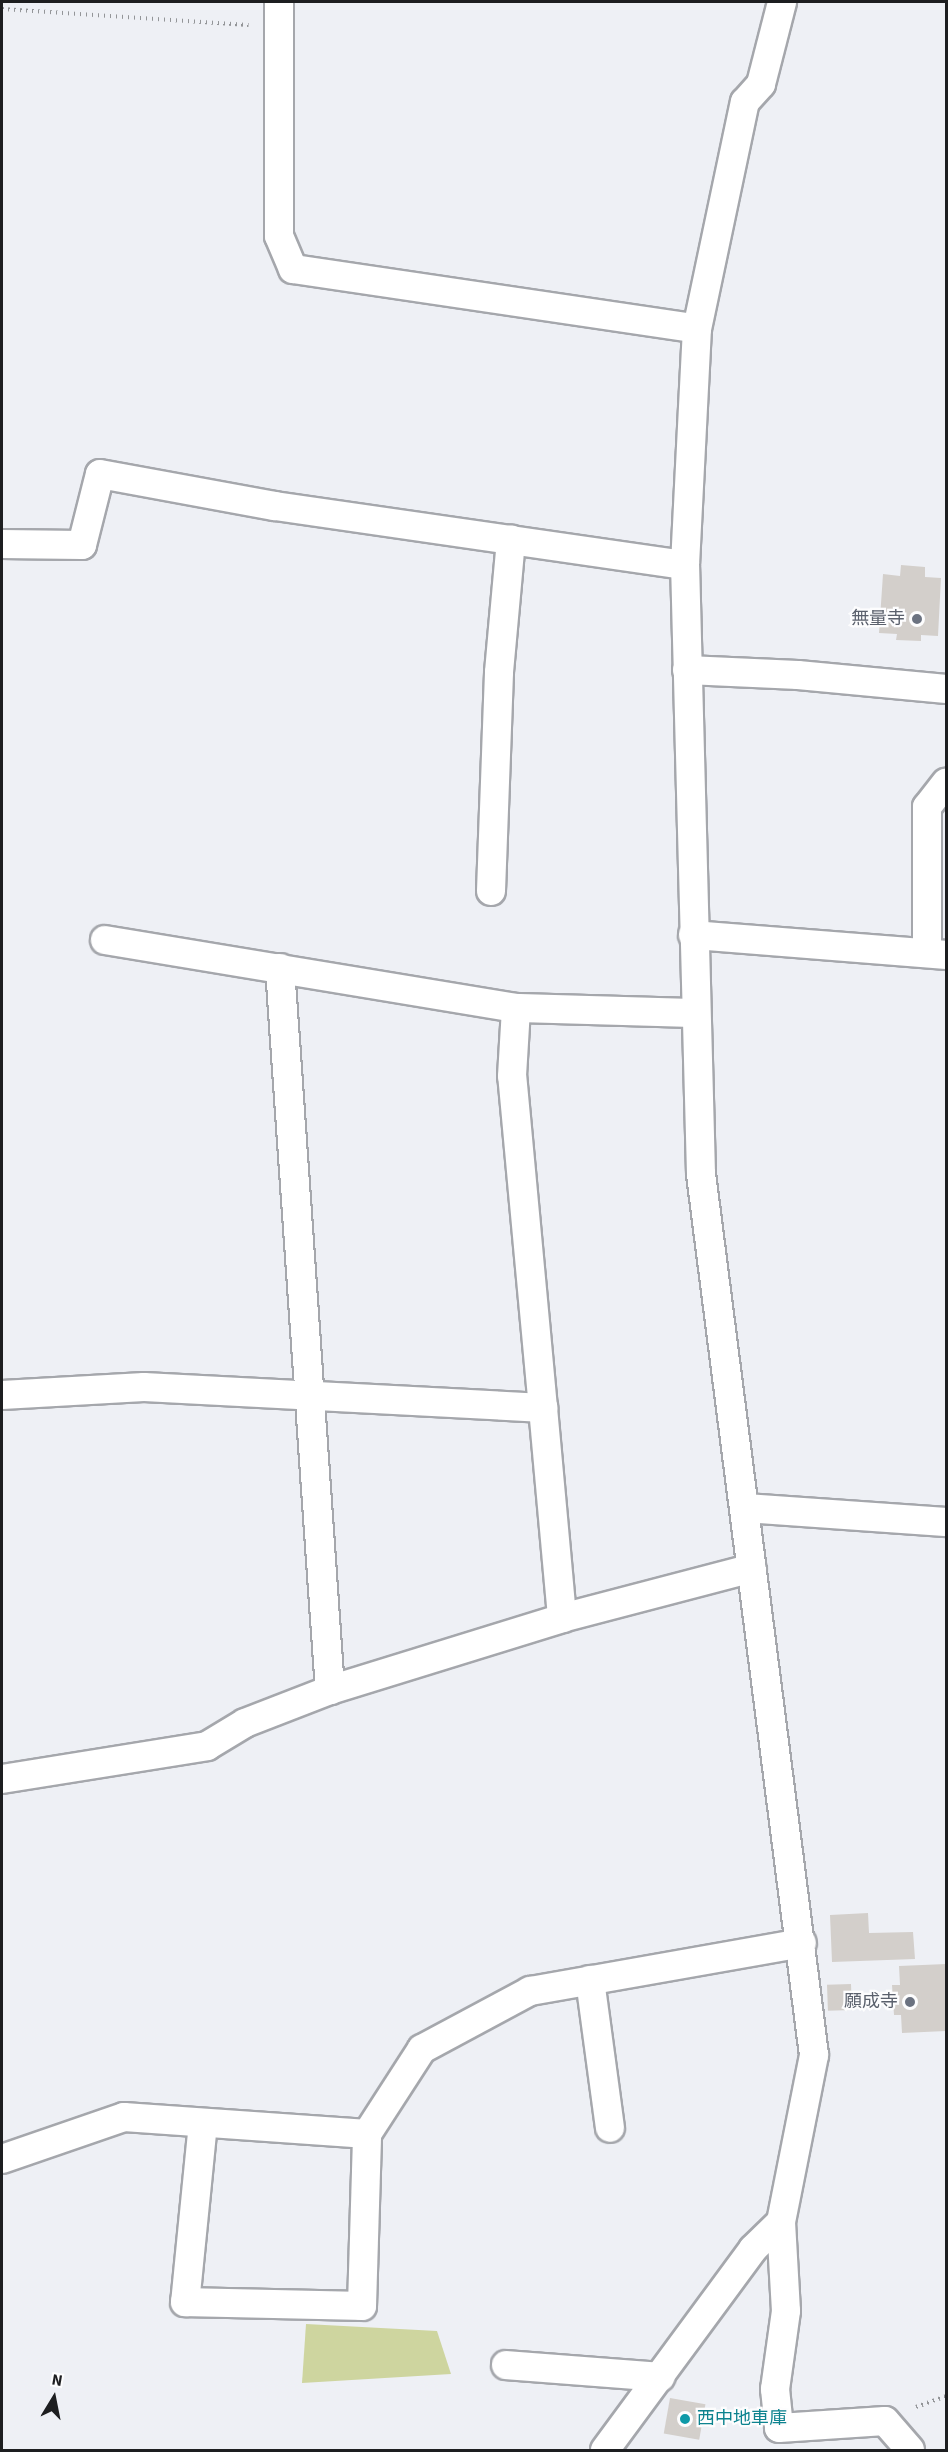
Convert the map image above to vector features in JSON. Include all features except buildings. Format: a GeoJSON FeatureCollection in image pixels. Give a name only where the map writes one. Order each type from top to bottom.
{"type":"FeatureCollection","features":[{"type":"Feature","properties":{"kind":"street"},"geometry":{"type":"LineString","coordinates":[[782,2],[762,84],[745,102],[697,329],[685,565],[701,1174],[802,1943],[814,2055],[781,2222],[786,2311],[775,2389],[779,2428],[885,2421],[910,2451]]}},
{"type":"Feature","properties":{"kind":"street"},"geometry":{"type":"LineString","coordinates":[[279,14],[279,236],[293,269],[697,329]]}},
{"type":"Feature","properties":{"kind":"street"},"geometry":{"type":"LineString","coordinates":[[2,543],[82,545],[100,474],[275,506],[685,565]]}},
{"type":"Feature","properties":{"kind":"street"},"geometry":{"type":"LineString","coordinates":[[491,891],[499,672],[511,540]]}},
{"type":"Feature","properties":{"kind":"street"},"geometry":{"type":"LineString","coordinates":[[687,670],[798,675],[946,689]]}},
{"type":"Feature","properties":{"kind":"street"},"geometry":{"type":"LineString","coordinates":[[693,935],[937,954],[927,807],[946,783]]}},
{"type":"Feature","properties":{"kind":"street"},"geometry":{"type":"LineString","coordinates":[[105,940],[516,1008],[696,1013]]}},
{"type":"Feature","properties":{"kind":"street"},"geometry":{"type":"LineString","coordinates":[[280,968],[330,1690]]}},
{"type":"Feature","properties":{"kind":"street"},"geometry":{"type":"LineString","coordinates":[[516,1008],[512,1076],[562,1618]]}},
{"type":"Feature","properties":{"kind":"street"},"geometry":{"type":"LineString","coordinates":[[2,1395],[144,1387],[543,1408]]}},
{"type":"Feature","properties":{"kind":"street"},"geometry":{"type":"LineString","coordinates":[[744,1508],[946,1522]]}},
{"type":"Feature","properties":{"kind":"street"},"geometry":{"type":"LineString","coordinates":[[2,1779],[207,1746],[245,1723],[330,1690],[562,1618],[752,1568]]}},
{"type":"Feature","properties":{"kind":"street"},"geometry":{"type":"LineString","coordinates":[[203,2123],[185,2302],[362,2306],[367,2134],[422,2049],[530,1991],[802,1943]]}},
{"type":"Feature","properties":{"kind":"street"},"geometry":{"type":"LineString","coordinates":[[590,1980],[610,2128]]}},
{"type":"Feature","properties":{"kind":"street"},"geometry":{"type":"LineString","coordinates":[[2,2159],[124,2117],[367,2134]]}},
{"type":"Feature","properties":{"kind":"street"},"geometry":{"type":"LineString","coordinates":[[605,2451],[753,2249],[781,2222]]}},
{"type":"Feature","properties":{"kind":"street"},"geometry":{"type":"LineString","coordinates":[[506,2365],[661,2377]]}},
{"type":"Feature","properties":{"kind":"path"},"geometry":{"type":"LineString","coordinates":[[2,9],[279,14]]}},
{"type":"Feature","properties":{"kind":"green space"},"geometry":{"type":"Polygon","coordinates":[[[306,2324],[437,2331],[451,2374],[302,2383],[306,2324]]]}},
{"type":"Feature","properties":{"kind":"place","name":"無量寺"},"geometry":{"type":"Point","coordinates":[917,619]}},
{"type":"Feature","properties":{"kind":"place","name":"願成寺"},"geometry":{"type":"Point","coordinates":[910,2002]}},
{"type":"Feature","properties":{"kind":"place","name":"西中地車庫"},"geometry":{"type":"Point","coordinates":[685,2419]}}]}
